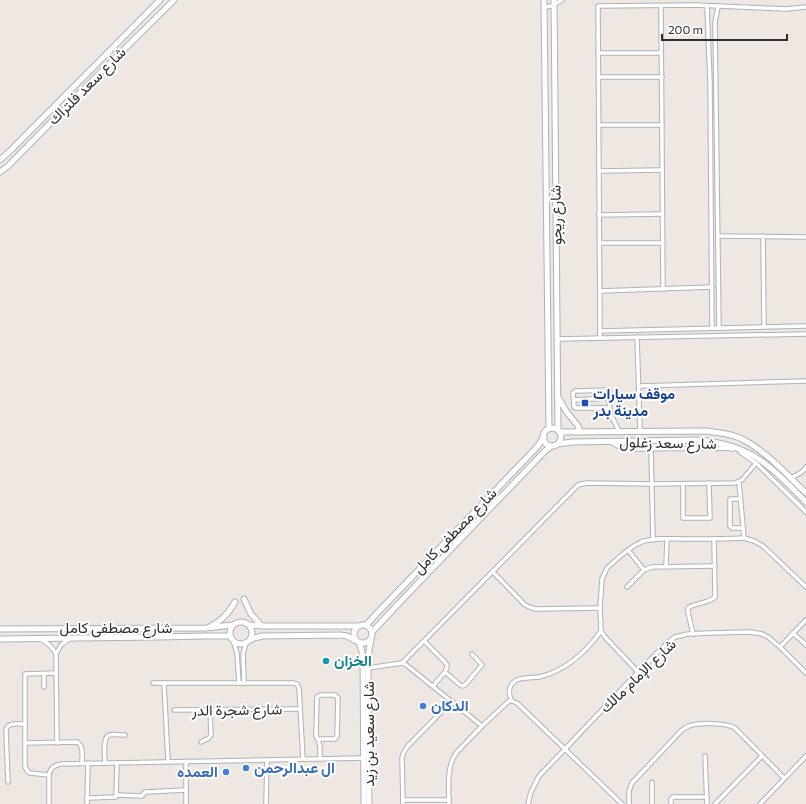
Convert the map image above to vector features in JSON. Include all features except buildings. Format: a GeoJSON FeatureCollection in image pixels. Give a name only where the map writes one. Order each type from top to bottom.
{"type":"FeatureCollection","features":[{"type":"Feature","properties":{"kind":"street","name":"شارع سعد فلتراك"},"geometry":{"type":"LineString","coordinates":[[3,158],[160,0]]}},
{"type":"Feature","properties":{"kind":"street","name":"شارع سعد فلتراك"},"geometry":{"type":"LineString","coordinates":[[0,172],[8,166],[174,0]]}},
{"type":"Feature","properties":{"kind":"street","name":"شارع ريجو"},"geometry":{"type":"LineString","coordinates":[[544,0],[549,429]]}},
{"type":"Feature","properties":{"kind":"street"},"geometry":{"type":"LineString","coordinates":[[544,7],[550,7],[554,3],[562,0]]}},
{"type":"Feature","properties":{"kind":"street","name":"شارع ريجو"},"geometry":{"type":"LineString","coordinates":[[554,3],[558,431]]}},
{"type":"Feature","properties":{"kind":"street"},"geometry":{"type":"LineString","coordinates":[[600,338],[598,6],[718,6],[786,9],[806,7]]}},
{"type":"Feature","properties":{"kind":"street"},"geometry":{"type":"LineString","coordinates":[[661,6],[663,288]]}},
{"type":"Feature","properties":{"kind":"street"},"geometry":{"type":"LineString","coordinates":[[707,6],[710,82],[712,328]]}},
{"type":"Feature","properties":{"kind":"street"},"geometry":{"type":"LineString","coordinates":[[718,6],[714,22],[719,328]]}},
{"type":"Feature","properties":{"kind":"street"},"geometry":{"type":"LineString","coordinates":[[598,53],[661,53]]}},
{"type":"Feature","properties":{"kind":"street"},"geometry":{"type":"LineString","coordinates":[[598,77],[662,77]]}},
{"type":"Feature","properties":{"kind":"street"},"geometry":{"type":"LineString","coordinates":[[74,86],[80,93]]}},
{"type":"Feature","properties":{"kind":"street"},"geometry":{"type":"LineString","coordinates":[[66,94],[73,100]]}},
{"type":"Feature","properties":{"kind":"street"},"geometry":{"type":"LineString","coordinates":[[710,118],[716,118]]}},
{"type":"Feature","properties":{"kind":"street"},"geometry":{"type":"LineString","coordinates":[[599,125],[662,125]]}},
{"type":"Feature","properties":{"kind":"street"},"geometry":{"type":"LineString","coordinates":[[3,158],[13,161]]}},
{"type":"Feature","properties":{"kind":"street"},"geometry":{"type":"LineString","coordinates":[[3,158],[8,166]]}},
{"type":"Feature","properties":{"kind":"street"},"geometry":{"type":"LineString","coordinates":[[599,171],[662,170]]}},
{"type":"Feature","properties":{"kind":"street"},"geometry":{"type":"LineString","coordinates":[[599,215],[662,214]]}},
{"type":"Feature","properties":{"kind":"street"},"geometry":{"type":"LineString","coordinates":[[547,231],[556,231]]}},
{"type":"Feature","properties":{"kind":"street"},"geometry":{"type":"LineString","coordinates":[[718,236],[806,237]]}},
{"type":"Feature","properties":{"kind":"street"},"geometry":{"type":"LineString","coordinates":[[762,236],[764,327]]}},
{"type":"Feature","properties":{"kind":"street"},"geometry":{"type":"LineString","coordinates":[[600,244],[663,243]]}},
{"type":"Feature","properties":{"kind":"street"},"geometry":{"type":"LineString","coordinates":[[600,290],[712,287]]}},
{"type":"Feature","properties":{"kind":"street"},"geometry":{"type":"LineString","coordinates":[[712,296],[719,295]]}},
{"type":"Feature","properties":{"kind":"street"},"geometry":{"type":"LineString","coordinates":[[600,331],[806,326]]}},
{"type":"Feature","properties":{"kind":"street"},"geometry":{"type":"LineString","coordinates":[[666,329],[666,336]]}},
{"type":"Feature","properties":{"kind":"street"},"geometry":{"type":"LineString","coordinates":[[557,339],[806,334]]}},
{"type":"Feature","properties":{"kind":"street"},"geometry":{"type":"LineString","coordinates":[[637,337],[640,431]]}},
{"type":"Feature","properties":{"kind":"street"},"geometry":{"type":"LineString","coordinates":[[639,386],[806,381]]}},
{"type":"Feature","properties":{"kind":"street"},"geometry":{"type":"LineString","coordinates":[[609,408],[576,408],[574,407],[573,393],[575,391],[608,390],[610,413],[619,431]]}},
{"type":"Feature","properties":{"kind":"street"},"geometry":{"type":"LineString","coordinates":[[558,397],[578,426],[580,432]]}},
{"type":"Feature","properties":{"kind":"street"},"geometry":{"type":"LineString","coordinates":[[574,400],[609,398]]}},
{"type":"Feature","properties":{"kind":"street"},"geometry":{"type":"LineString","coordinates":[[548,413],[558,412]]}},
{"type":"Feature","properties":{"kind":"street"},"geometry":{"type":"LineString","coordinates":[[553,428],[558,431],[561,438],[555,445],[547,444],[545,442],[545,432],[553,428]]}},
{"type":"Feature","properties":{"kind":"street","name":"شارع سعد زغلول"},"geometry":{"type":"LineString","coordinates":[[558,431],[706,431],[729,435],[741,438],[761,450],[806,493]]}},
{"type":"Feature","properties":{"kind":"street","name":"شارع مصطفى كامل"},"geometry":{"type":"LineString","coordinates":[[366,625],[544,437]]}},
{"type":"Feature","properties":{"kind":"street","name":"شارع سعد زغلول"},"geometry":{"type":"LineString","coordinates":[[555,445],[572,442],[610,441],[697,440],[717,442],[736,447],[767,465],[806,502]]}},
{"type":"Feature","properties":{"kind":"street"},"geometry":{"type":"LineString","coordinates":[[610,441],[625,449],[723,448],[738,451],[756,463],[806,512]]}},
{"type":"Feature","properties":{"kind":"street","name":"شارع مصطفى كامل"},"geometry":{"type":"LineString","coordinates":[[372,632],[540,456],[555,445]]}},
{"type":"Feature","properties":{"kind":"street"},"geometry":{"type":"LineString","coordinates":[[534,449],[540,456]]}},
{"type":"Feature","properties":{"kind":"street"},"geometry":{"type":"LineString","coordinates":[[651,449],[653,540]]}},
{"type":"Feature","properties":{"kind":"street"},"geometry":{"type":"LineString","coordinates":[[402,663],[578,484],[732,483],[742,480],[756,463]]}},
{"type":"Feature","properties":{"kind":"street"},"geometry":{"type":"LineString","coordinates":[[791,478],[802,472],[806,467]]}},
{"type":"Feature","properties":{"kind":"street"},"geometry":{"type":"LineString","coordinates":[[739,482],[744,538]]}},
{"type":"Feature","properties":{"kind":"street"},"geometry":{"type":"LineString","coordinates":[[683,484],[683,518],[710,518],[709,483]]}},
{"type":"Feature","properties":{"kind":"street"},"geometry":{"type":"LineString","coordinates":[[740,499],[730,500],[730,526],[732,528],[743,528]]}},
{"type":"Feature","properties":{"kind":"street"},"geometry":{"type":"LineString","coordinates":[[638,672],[601,631],[600,608],[602,579],[607,568],[628,550],[642,542],[667,539],[744,538],[763,546],[806,586]]}},
{"type":"Feature","properties":{"kind":"street"},"geometry":{"type":"LineString","coordinates":[[666,566],[667,539]]}},
{"type":"Feature","properties":{"kind":"street"},"geometry":{"type":"LineString","coordinates":[[693,634],[688,608],[692,605],[714,598],[714,539]]}},
{"type":"Feature","properties":{"kind":"street"},"geometry":{"type":"LineString","coordinates":[[628,550],[644,570]]}},
{"type":"Feature","properties":{"kind":"street"},"geometry":{"type":"LineString","coordinates":[[627,588],[644,570],[652,567],[715,566]]}},
{"type":"Feature","properties":{"kind":"street"},"geometry":{"type":"LineString","coordinates":[[493,572],[525,605],[532,608],[600,608]]}},
{"type":"Feature","properties":{"kind":"street"},"geometry":{"type":"LineString","coordinates":[[244,599],[251,614],[264,626]]}},
{"type":"Feature","properties":{"kind":"street"},"geometry":{"type":"LineString","coordinates":[[206,628],[220,621],[235,602]]}},
{"type":"Feature","properties":{"kind":"street"},"geometry":{"type":"LineString","coordinates":[[780,647],[806,620]]}},
{"type":"Feature","properties":{"kind":"street"},"geometry":{"type":"LineString","coordinates":[[232,638],[240,644],[258,636],[343,635],[357,642],[366,644],[371,640],[372,632],[366,625],[264,626],[249,625],[242,621],[237,622],[232,625],[230,632],[232,638],[237,653],[239,683]]}},
{"type":"Feature","properties":{"kind":"street","name":"شارع مصطفى كامل"},"geometry":{"type":"LineString","coordinates":[[0,630],[206,628],[232,625]]}},
{"type":"Feature","properties":{"kind":"street"},"geometry":{"type":"LineString","coordinates":[[244,683],[242,654],[252,634],[249,625]]}},
{"type":"Feature","properties":{"kind":"street"},"geometry":{"type":"LineString","coordinates":[[264,626],[263,631],[266,636]]}},
{"type":"Feature","properties":{"kind":"street"},"geometry":{"type":"LineString","coordinates":[[343,626],[343,635]]}},
{"type":"Feature","properties":{"kind":"street"},"geometry":{"type":"LineString","coordinates":[[357,642],[354,631],[359,626]]}},
{"type":"Feature","properties":{"kind":"street"},"geometry":{"type":"LineString","coordinates":[[213,627],[216,632],[213,636]]}},
{"type":"Feature","properties":{"kind":"street"},"geometry":{"type":"LineString","coordinates":[[601,631],[587,649],[562,667],[540,677],[519,679],[514,681],[509,690],[509,696],[512,701],[517,703],[622,804]]}},
{"type":"Feature","properties":{"kind":"street","name":"شارع الإمام مالك"},"geometry":{"type":"LineString","coordinates":[[528,804],[531,792],[540,776],[638,672],[671,640],[680,636],[693,634],[756,633],[768,637],[806,673]]}},
{"type":"Feature","properties":{"kind":"street"},"geometry":{"type":"LineString","coordinates":[[793,633],[806,645]]}},
{"type":"Feature","properties":{"kind":"street","name":"شارع مصطفى كامل"},"geometry":{"type":"LineString","coordinates":[[0,639],[213,636],[232,638]]}},
{"type":"Feature","properties":{"kind":"street"},"geometry":{"type":"LineString","coordinates":[[57,743],[56,654],[61,645],[70,638]]}},
{"type":"Feature","properties":{"kind":"street"},"geometry":{"type":"LineString","coordinates":[[39,639],[48,643],[56,654]]}},
{"type":"Feature","properties":{"kind":"street","name":"شارع سعيد بن زيد"},"geometry":{"type":"LineString","coordinates":[[364,804],[364,679],[366,653],[371,640]]}},
{"type":"Feature","properties":{"kind":"street"},"geometry":{"type":"LineString","coordinates":[[424,641],[445,662],[447,667],[445,672],[433,686]]}},
{"type":"Feature","properties":{"kind":"street","name":"شارع سعيد بن زيد"},"geometry":{"type":"LineString","coordinates":[[357,642],[366,653],[368,668],[369,804]]}},
{"type":"Feature","properties":{"kind":"street"},"geometry":{"type":"LineString","coordinates":[[445,672],[460,685],[464,686],[482,665],[472,654]]}},
{"type":"Feature","properties":{"kind":"street"},"geometry":{"type":"LineString","coordinates":[[368,668],[402,663],[408,665],[482,726]]}},
{"type":"Feature","properties":{"kind":"street"},"geometry":{"type":"LineString","coordinates":[[49,775],[30,773],[25,767],[25,674],[56,674]]}},
{"type":"Feature","properties":{"kind":"street"},"geometry":{"type":"LineString","coordinates":[[44,674],[44,687]]}},
{"type":"Feature","properties":{"kind":"street"},"geometry":{"type":"LineString","coordinates":[[154,683],[295,683],[299,687],[303,759]]}},
{"type":"Feature","properties":{"kind":"street"},"geometry":{"type":"LineString","coordinates":[[164,683],[168,762]]}},
{"type":"Feature","properties":{"kind":"street"},"geometry":{"type":"LineString","coordinates":[[318,739],[335,739],[337,736],[338,698],[335,695],[318,696],[316,736],[320,744],[320,759]]}},
{"type":"Feature","properties":{"kind":"street"},"geometry":{"type":"LineString","coordinates":[[452,701],[407,747],[403,754],[403,802],[449,802],[449,769],[452,758],[482,726],[506,704],[512,701]]}},
{"type":"Feature","properties":{"kind":"street","name":"شارع شجرة الدر"},"geometry":{"type":"LineString","coordinates":[[174,710],[300,709]]}},
{"type":"Feature","properties":{"kind":"street"},"geometry":{"type":"LineString","coordinates":[[201,742],[209,738],[211,735],[210,710]]}},
{"type":"Feature","properties":{"kind":"street"},"geometry":{"type":"LineString","coordinates":[[8,782],[6,730],[9,725],[25,724]]}},
{"type":"Feature","properties":{"kind":"street"},"geometry":{"type":"LineString","coordinates":[[629,804],[629,791],[632,783],[681,731],[688,726],[697,724],[731,725],[739,731],[784,778]]}},
{"type":"Feature","properties":{"kind":"street"},"geometry":{"type":"LineString","coordinates":[[105,763],[104,740],[109,735],[125,735]]}},
{"type":"Feature","properties":{"kind":"street"},"geometry":{"type":"LineString","coordinates":[[25,744],[77,742],[81,746],[82,763]]}},
{"type":"Feature","properties":{"kind":"street"},"geometry":{"type":"LineString","coordinates":[[705,756],[707,804]]}},
{"type":"Feature","properties":{"kind":"street"},"geometry":{"type":"LineString","coordinates":[[715,804],[762,756]]}},
{"type":"Feature","properties":{"kind":"street"},"geometry":{"type":"LineString","coordinates":[[760,804],[806,756]]}},
{"type":"Feature","properties":{"kind":"street"},"geometry":{"type":"LineString","coordinates":[[49,804],[49,775],[50,770],[56,764],[364,758]]}},
{"type":"Feature","properties":{"kind":"street"},"geometry":{"type":"LineString","coordinates":[[266,804],[267,760]]}},
{"type":"Feature","properties":{"kind":"street"},"geometry":{"type":"LineString","coordinates":[[186,761],[186,804]]}},
{"type":"Feature","properties":{"kind":"street"},"geometry":{"type":"LineString","coordinates":[[87,804],[88,763]]}},
{"type":"Feature","properties":{"kind":"street"},"geometry":{"type":"LineString","coordinates":[[116,763],[117,795]]}},
{"type":"Feature","properties":{"kind":"street"},"geometry":{"type":"LineString","coordinates":[[652,782],[652,804]]}},
{"type":"Feature","properties":{"kind":"street"},"geometry":{"type":"LineString","coordinates":[[87,798],[115,798],[117,795],[142,796],[145,792],[186,790]]}},
{"type":"Feature","properties":{"kind":"street"},"geometry":{"type":"LineString","coordinates":[[671,804],[671,799],[673,797],[707,797]]}},
{"type":"Feature","properties":{"kind":"place","name":"موقف سيارات مدينة بدر"},"geometry":{"type":"Point","coordinates":[585,403]}},
{"type":"Feature","properties":{"kind":"place","name":"الخزان"},"geometry":{"type":"Point","coordinates":[326,661]}},
{"type":"Feature","properties":{"kind":"place","name":"الدكان"},"geometry":{"type":"Point","coordinates":[423,706]}},
{"type":"Feature","properties":{"kind":"place","name":"ال عبدالرحمن"},"geometry":{"type":"Point","coordinates":[246,768]}},
{"type":"Feature","properties":{"kind":"place","name":"العمده"},"geometry":{"type":"Point","coordinates":[226,772]}}]}
